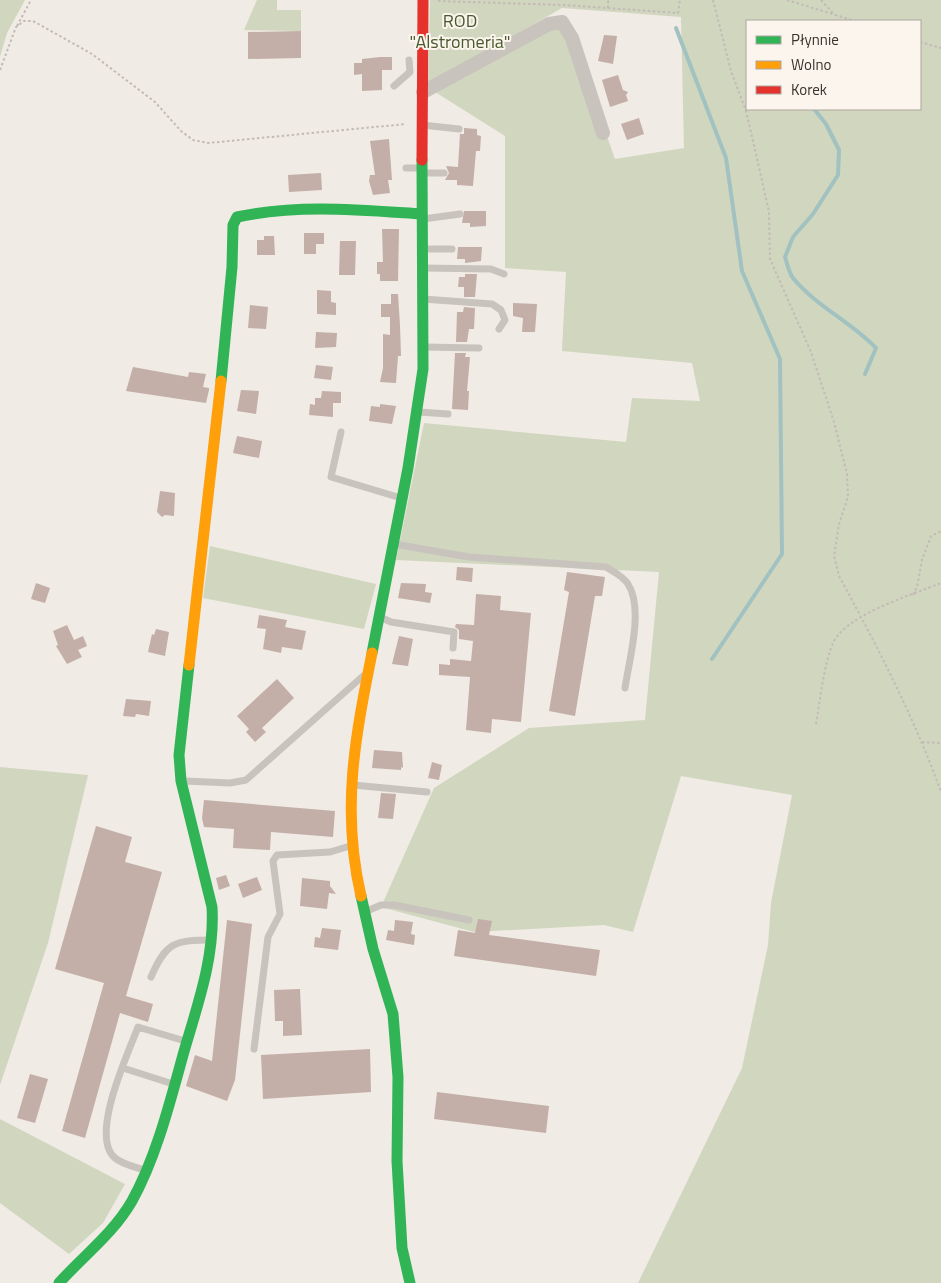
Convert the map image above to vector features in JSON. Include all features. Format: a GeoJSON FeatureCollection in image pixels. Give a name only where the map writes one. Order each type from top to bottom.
{"type":"FeatureCollection","features":[{"type":"Feature","properties":{"kind":"street"},"geometry":{"type":"LineString","coordinates":[[410,1283],[402,1248],[398,1161],[398,1077],[393,1014],[373,949],[356,874],[352,845],[351,785],[367,672],[417,412],[423,369],[421,217],[423,0]]}},
{"type":"Feature","properties":{"kind":"street"},"geometry":{"type":"LineString","coordinates":[[423,92],[549,24],[562,22],[572,38],[603,133]]}},
{"type":"Feature","properties":{"kind":"street"},"geometry":{"type":"LineString","coordinates":[[59,1283],[74,1266],[90,1254],[119,1220],[132,1201],[168,1108],[210,959],[212,907],[181,781],[179,755],[181,710],[219,406],[232,267],[233,225],[237,217],[266,212],[328,210],[421,217]]}},
{"type":"Feature","properties":{"kind":"lane"},"geometry":{"type":"LineString","coordinates":[[409,60],[410,72]]}},
{"type":"Feature","properties":{"kind":"lane"},"geometry":{"type":"LineString","coordinates":[[394,86],[410,72],[423,73]]}},
{"type":"Feature","properties":{"kind":"lane"},"geometry":{"type":"LineString","coordinates":[[422,123],[459,129]]}},
{"type":"Feature","properties":{"kind":"lane"},"geometry":{"type":"LineString","coordinates":[[406,168],[444,173]]}},
{"type":"Feature","properties":{"kind":"lane"},"geometry":{"type":"LineString","coordinates":[[421,217],[460,214]]}},
{"type":"Feature","properties":{"kind":"lane"},"geometry":{"type":"LineString","coordinates":[[421,250],[452,249]]}},
{"type":"Feature","properties":{"kind":"lane"},"geometry":{"type":"LineString","coordinates":[[422,268],[491,269],[504,274]]}},
{"type":"Feature","properties":{"kind":"lane"},"geometry":{"type":"LineString","coordinates":[[422,299],[492,304],[501,310],[505,320],[499,329]]}},
{"type":"Feature","properties":{"kind":"lane"},"geometry":{"type":"LineString","coordinates":[[422,346],[479,348]]}},
{"type":"Feature","properties":{"kind":"lane"},"geometry":{"type":"LineString","coordinates":[[417,412],[448,414]]}},
{"type":"Feature","properties":{"kind":"lane"},"geometry":{"type":"LineString","coordinates":[[341,432],[331,477],[401,498]]}},
{"type":"Feature","properties":{"kind":"lane"},"geometry":{"type":"LineString","coordinates":[[391,544],[469,557],[606,567],[621,576],[628,584],[634,601],[635,621],[624,688]]}},
{"type":"Feature","properties":{"kind":"lane"},"geometry":{"type":"LineString","coordinates":[[378,617],[391,622],[454,632],[453,648]]}},
{"type":"Feature","properties":{"kind":"lane"},"geometry":{"type":"LineString","coordinates":[[181,781],[230,783],[246,780],[367,672]]}},
{"type":"Feature","properties":{"kind":"lane"},"geometry":{"type":"LineString","coordinates":[[351,785],[427,792]]}},
{"type":"Feature","properties":{"kind":"lane"},"geometry":{"type":"LineString","coordinates":[[254,1049],[268,937],[280,914],[272,862],[277,855],[330,852],[352,845]]}},
{"type":"Feature","properties":{"kind":"lane"},"geometry":{"type":"LineString","coordinates":[[365,912],[381,905],[394,906],[469,920]]}},
{"type":"Feature","properties":{"kind":"lane"},"geometry":{"type":"LineString","coordinates":[[151,977],[159,958],[170,946],[182,940],[212,940]]}},
{"type":"Feature","properties":{"kind":"lane"},"geometry":{"type":"LineString","coordinates":[[144,1170],[115,1158],[106,1142],[106,1120],[138,1027],[188,1042]]}},
{"type":"Feature","properties":{"kind":"lane"},"geometry":{"type":"LineString","coordinates":[[124,1068],[174,1084]]}},
{"type":"Feature","properties":{"kind":"path"},"geometry":{"type":"LineString","coordinates":[[0,70],[16,27],[31,0]]}},
{"type":"Feature","properties":{"kind":"path"},"geometry":{"type":"LineString","coordinates":[[423,0],[678,13],[680,0]]}},
{"type":"Feature","properties":{"kind":"path"},"geometry":{"type":"LineString","coordinates":[[608,0],[608,8]]}},
{"type":"Feature","properties":{"kind":"path"},"geometry":{"type":"LineString","coordinates":[[713,0],[731,70],[746,111],[769,212],[770,259],[811,352],[834,422],[847,474],[848,498],[839,524],[834,556],[839,576],[896,685],[922,742],[941,792]]}},
{"type":"Feature","properties":{"kind":"path"},"geometry":{"type":"LineString","coordinates":[[787,0],[852,20]]}},
{"type":"Feature","properties":{"kind":"path"},"geometry":{"type":"LineString","coordinates":[[821,0],[834,15]]}},
{"type":"Feature","properties":{"kind":"path"},"geometry":{"type":"LineString","coordinates":[[16,27],[24,21],[33,21],[92,54],[155,102],[181,131],[193,140],[208,143],[422,123]]}},
{"type":"Feature","properties":{"kind":"path"},"geometry":{"type":"LineString","coordinates":[[921,42],[941,48]]}},
{"type":"Feature","properties":{"kind":"path"},"geometry":{"type":"LineString","coordinates":[[913,594],[917,588],[922,560],[932,536],[941,531]]}},
{"type":"Feature","properties":{"kind":"path"},"geometry":{"type":"LineString","coordinates":[[816,724],[824,676],[834,641],[849,625],[861,617],[941,583]]}},
{"type":"Feature","properties":{"kind":"path"},"geometry":{"type":"LineString","coordinates":[[922,742],[941,743]]}},
{"type":"Feature","properties":{"kind":"green space"},"geometry":{"type":"Polygon","coordinates":[[[0,0],[25,0],[7,33],[0,57],[0,0]]]}},
{"type":"Feature","properties":{"kind":"green space"},"geometry":{"type":"Polygon","coordinates":[[[257,0],[277,0],[277,10],[301,10],[301,31],[244,30],[257,0]]]}},
{"type":"Feature","properties":{"kind":"green space","name":"ROD \"Alstromeria\""},"geometry":{"type":"Polygon","coordinates":[[[430,0],[941,0],[941,1283],[638,1283],[742,1068],[768,945],[771,903],[792,795],[681,776],[633,932],[604,925],[474,932],[381,907],[434,788],[529,728],[645,720],[659,572],[396,560],[424,423],[626,442],[632,398],[700,401],[692,363],[562,351],[566,272],[505,268],[505,136],[432,90],[565,17],[615,159],[684,148],[681,17],[562,8],[428,84],[430,0]]]}},
{"type":"Feature","properties":{"kind":"green space"},"geometry":{"type":"Polygon","coordinates":[[[210,546],[376,584],[364,629],[203,598],[210,546]]]}},
{"type":"Feature","properties":{"kind":"green space"},"geometry":{"type":"Polygon","coordinates":[[[0,767],[88,775],[48,943],[0,1085],[0,767]]]}},
{"type":"Feature","properties":{"kind":"green space"},"geometry":{"type":"Polygon","coordinates":[[[0,1119],[125,1184],[103,1223],[69,1254],[0,1203],[0,1119]]]}},
{"type":"Feature","properties":{"kind":"building"},"geometry":{"type":"Polygon","coordinates":[[[301,31],[301,58],[248,59],[248,32],[301,31]]]}},
{"type":"Feature","properties":{"kind":"building"},"geometry":{"type":"Polygon","coordinates":[[[604,35],[617,36],[613,64],[598,61],[604,35]]]}},
{"type":"Feature","properties":{"kind":"building"},"geometry":{"type":"Polygon","coordinates":[[[392,57],[392,70],[382,70],[382,90],[362,91],[362,74],[354,75],[354,63],[362,63],[362,59],[392,57]]]}},
{"type":"Feature","properties":{"kind":"building"},"geometry":{"type":"Polygon","coordinates":[[[618,75],[623,90],[628,92],[626,95],[628,101],[610,107],[602,80],[618,75]]]}},
{"type":"Feature","properties":{"kind":"building"},"geometry":{"type":"Polygon","coordinates":[[[639,118],[644,134],[627,140],[621,124],[639,118]]]}},
{"type":"Feature","properties":{"kind":"building"},"geometry":{"type":"Polygon","coordinates":[[[464,128],[477,129],[477,135],[481,136],[480,151],[476,151],[473,186],[457,185],[457,180],[445,180],[449,173],[446,166],[458,167],[460,134],[464,134],[464,128]]]}},
{"type":"Feature","properties":{"kind":"building"},"geometry":{"type":"Polygon","coordinates":[[[389,139],[392,180],[388,180],[390,193],[373,195],[369,181],[370,175],[375,175],[370,141],[389,139]]]}},
{"type":"Feature","properties":{"kind":"building"},"geometry":{"type":"Polygon","coordinates":[[[321,173],[322,190],[289,192],[288,175],[321,173]]]}},
{"type":"Feature","properties":{"kind":"building"},"geometry":{"type":"Polygon","coordinates":[[[464,211],[486,211],[486,226],[470,227],[470,223],[462,223],[464,211]]]}},
{"type":"Feature","properties":{"kind":"building"},"geometry":{"type":"Polygon","coordinates":[[[382,229],[399,229],[398,281],[380,281],[380,274],[377,274],[377,262],[383,262],[382,229]]]}},
{"type":"Feature","properties":{"kind":"building"},"geometry":{"type":"Polygon","coordinates":[[[304,233],[324,233],[324,244],[316,244],[316,254],[304,254],[304,233]]]}},
{"type":"Feature","properties":{"kind":"building"},"geometry":{"type":"Polygon","coordinates":[[[264,236],[274,236],[275,255],[257,255],[257,240],[264,240],[264,236]]]}},
{"type":"Feature","properties":{"kind":"building"},"geometry":{"type":"Polygon","coordinates":[[[340,241],[356,241],[355,275],[339,275],[340,241]]]}},
{"type":"Feature","properties":{"kind":"building"},"geometry":{"type":"Polygon","coordinates":[[[458,247],[482,247],[481,261],[465,263],[465,259],[457,259],[458,247]]]}},
{"type":"Feature","properties":{"kind":"building"},"geometry":{"type":"Polygon","coordinates":[[[465,274],[477,274],[475,297],[464,297],[464,287],[458,287],[459,277],[465,277],[465,274]]]}},
{"type":"Feature","properties":{"kind":"building"},"geometry":{"type":"Polygon","coordinates":[[[317,290],[331,291],[331,302],[336,303],[336,315],[317,314],[317,290]]]}},
{"type":"Feature","properties":{"kind":"building"},"geometry":{"type":"Polygon","coordinates":[[[391,294],[398,294],[400,325],[401,356],[398,356],[396,383],[380,382],[383,368],[383,334],[390,335],[390,317],[381,317],[381,304],[391,304],[391,294]]]}},
{"type":"Feature","properties":{"kind":"building"},"geometry":{"type":"Polygon","coordinates":[[[513,303],[537,304],[535,332],[522,332],[523,318],[513,316],[513,303]]]}},
{"type":"Feature","properties":{"kind":"building"},"geometry":{"type":"Polygon","coordinates":[[[250,305],[268,307],[266,329],[248,328],[250,305]]]}},
{"type":"Feature","properties":{"kind":"building"},"geometry":{"type":"Polygon","coordinates":[[[464,307],[475,308],[474,329],[469,329],[467,342],[456,342],[457,312],[463,312],[464,307]]]}},
{"type":"Feature","properties":{"kind":"building"},"geometry":{"type":"Polygon","coordinates":[[[316,332],[337,333],[336,347],[315,348],[316,332]]]}},
{"type":"Feature","properties":{"kind":"building"},"geometry":{"type":"Polygon","coordinates":[[[455,353],[466,353],[465,357],[470,357],[467,391],[469,391],[468,410],[452,409],[455,353]]]}},
{"type":"Feature","properties":{"kind":"building"},"geometry":{"type":"Polygon","coordinates":[[[316,365],[333,367],[331,380],[314,378],[316,365]]]}},
{"type":"Feature","properties":{"kind":"building"},"geometry":{"type":"Polygon","coordinates":[[[133,367],[188,377],[189,372],[206,374],[203,387],[209,388],[209,390],[206,403],[126,391],[133,367]]]}},
{"type":"Feature","properties":{"kind":"building"},"geometry":{"type":"Polygon","coordinates":[[[241,390],[259,391],[256,414],[237,411],[241,390]]]}},
{"type":"Feature","properties":{"kind":"building"},"geometry":{"type":"Polygon","coordinates":[[[322,391],[341,392],[341,403],[333,403],[333,417],[309,415],[310,404],[315,405],[315,398],[321,398],[322,391]]]}},
{"type":"Feature","properties":{"kind":"building"},"geometry":{"type":"Polygon","coordinates":[[[380,404],[396,406],[392,424],[369,421],[371,406],[380,407],[380,404]]]}},
{"type":"Feature","properties":{"kind":"building"},"geometry":{"type":"Polygon","coordinates":[[[237,436],[262,441],[259,458],[233,453],[237,436]]]}},
{"type":"Feature","properties":{"kind":"building"},"geometry":{"type":"Polygon","coordinates":[[[160,491],[175,493],[174,516],[165,515],[162,517],[157,512],[160,491]]]}},
{"type":"Feature","properties":{"kind":"building"},"geometry":{"type":"Polygon","coordinates":[[[457,567],[473,568],[472,582],[456,580],[457,567]]]}},
{"type":"Feature","properties":{"kind":"building"},"geometry":{"type":"Polygon","coordinates":[[[567,572],[605,577],[602,596],[595,596],[575,716],[549,711],[569,592],[564,590],[567,572]]]}},
{"type":"Feature","properties":{"kind":"building"},"geometry":{"type":"Polygon","coordinates":[[[36,583],[50,588],[45,603],[31,599],[36,583]]]}},
{"type":"Feature","properties":{"kind":"building"},"geometry":{"type":"Polygon","coordinates":[[[401,583],[426,584],[425,592],[432,593],[430,603],[398,598],[401,583]]]}},
{"type":"Feature","properties":{"kind":"building"},"geometry":{"type":"Polygon","coordinates":[[[476,594],[501,596],[500,610],[531,613],[521,722],[492,719],[491,733],[466,730],[470,677],[439,675],[439,664],[450,665],[450,659],[471,661],[473,641],[459,639],[459,630],[455,627],[456,624],[474,625],[476,594]]]}},
{"type":"Feature","properties":{"kind":"building"},"geometry":{"type":"Polygon","coordinates":[[[259,615],[287,620],[285,627],[306,631],[302,650],[282,647],[281,653],[263,649],[266,629],[257,628],[259,615]]]}},
{"type":"Feature","properties":{"kind":"building"},"geometry":{"type":"Polygon","coordinates":[[[67,625],[74,640],[83,636],[87,646],[78,650],[82,657],[67,664],[56,646],[58,645],[53,631],[67,625]]]}},
{"type":"Feature","properties":{"kind":"building"},"geometry":{"type":"Polygon","coordinates":[[[156,629],[169,632],[165,656],[148,652],[152,634],[154,635],[156,629]]]}},
{"type":"Feature","properties":{"kind":"building"},"geometry":{"type":"Polygon","coordinates":[[[399,636],[413,639],[408,666],[392,664],[399,636]]]}},
{"type":"Feature","properties":{"kind":"building"},"geometry":{"type":"Polygon","coordinates":[[[277,679],[294,698],[262,728],[266,732],[255,742],[246,732],[249,729],[237,716],[277,679]]]}},
{"type":"Feature","properties":{"kind":"building"},"geometry":{"type":"Polygon","coordinates":[[[126,699],[151,701],[149,716],[136,714],[135,717],[123,716],[126,699]]]}},
{"type":"Feature","properties":{"kind":"building"},"geometry":{"type":"Polygon","coordinates":[[[374,750],[402,752],[403,768],[401,767],[401,770],[372,768],[374,750]]]}},
{"type":"Feature","properties":{"kind":"building"},"geometry":{"type":"Polygon","coordinates":[[[432,762],[442,765],[439,780],[428,778],[432,762]]]}},
{"type":"Feature","properties":{"kind":"building"},"geometry":{"type":"Polygon","coordinates":[[[381,793],[396,794],[393,819],[378,818],[381,793]]]}},
{"type":"Feature","properties":{"kind":"building"},"geometry":{"type":"Polygon","coordinates":[[[204,800],[335,811],[333,837],[271,832],[270,850],[233,848],[234,829],[204,827],[202,818],[204,800]]]}},
{"type":"Feature","properties":{"kind":"building"},"geometry":{"type":"Polygon","coordinates":[[[96,826],[132,837],[125,862],[162,872],[126,996],[153,1004],[148,1022],[120,1013],[85,1138],[62,1131],[104,983],[55,969],[96,826]]]}},
{"type":"Feature","properties":{"kind":"building"},"geometry":{"type":"Polygon","coordinates":[[[226,875],[230,886],[219,890],[216,878],[226,875]]]}},
{"type":"Feature","properties":{"kind":"building"},"geometry":{"type":"Polygon","coordinates":[[[257,877],[262,890],[243,898],[238,884],[257,877]]]}},
{"type":"Feature","properties":{"kind":"building"},"geometry":{"type":"Polygon","coordinates":[[[302,878],[330,881],[330,886],[336,894],[329,893],[327,909],[300,906],[302,878]]]}},
{"type":"Feature","properties":{"kind":"building"},"geometry":{"type":"Polygon","coordinates":[[[478,919],[492,921],[489,935],[600,950],[596,976],[454,956],[458,930],[475,933],[478,919]]]}},
{"type":"Feature","properties":{"kind":"building"},"geometry":{"type":"Polygon","coordinates":[[[227,920],[252,924],[235,1080],[227,1101],[186,1086],[195,1055],[212,1061],[227,920]]]}},
{"type":"Feature","properties":{"kind":"building"},"geometry":{"type":"Polygon","coordinates":[[[395,920],[413,922],[411,934],[415,935],[414,945],[386,940],[388,930],[394,931],[395,920]]]}},
{"type":"Feature","properties":{"kind":"building"},"geometry":{"type":"Polygon","coordinates":[[[322,928],[341,930],[338,950],[314,947],[315,937],[320,938],[322,928]]]}},
{"type":"Feature","properties":{"kind":"building"},"geometry":{"type":"Polygon","coordinates":[[[300,989],[302,1035],[283,1036],[283,1021],[275,1021],[274,990],[300,989]]]}},
{"type":"Feature","properties":{"kind":"building"},"geometry":{"type":"Polygon","coordinates":[[[370,1049],[371,1092],[263,1099],[261,1055],[370,1049]]]}},
{"type":"Feature","properties":{"kind":"building"},"geometry":{"type":"Polygon","coordinates":[[[30,1074],[48,1079],[35,1123],[17,1118],[30,1074]]]}},
{"type":"Feature","properties":{"kind":"building"},"geometry":{"type":"Polygon","coordinates":[[[437,1092],[549,1106],[546,1133],[434,1119],[437,1092]]]}},
{"type":"Feature","properties":{"kind":"waterway"},"geometry":{"type":"LineString","coordinates":[[676,28],[726,158],[742,271],[780,359],[782,554],[712,659]]}},
{"type":"Feature","properties":{"kind":"waterway"},"geometry":{"type":"LineString","coordinates":[[815,110],[826,124],[839,150],[838,175],[813,214],[793,237],[785,257],[789,271],[802,288],[876,348],[865,374]]}},
{"type":"Feature","properties":{"kind":"traffic: fast"},"geometry":{"type":"LineString","coordinates":[[372,653],[408,468],[423,369],[422,160]]}},
{"type":"Feature","properties":{"kind":"traffic: fast"},"geometry":{"type":"LineString","coordinates":[[221,381],[232,267],[233,225],[237,217],[283,210],[306,209],[421,214]]}},
{"type":"Feature","properties":{"kind":"traffic: fast"},"geometry":{"type":"LineString","coordinates":[[59,1283],[116,1224],[141,1184],[167,1111],[208,963],[211,945],[212,907],[181,781],[179,755],[189,665]]}},
{"type":"Feature","properties":{"kind":"traffic: fast"},"geometry":{"type":"LineString","coordinates":[[361,896],[373,949],[393,1014],[398,1077],[397,1161],[402,1248],[410,1283]]}},
{"type":"Feature","properties":{"kind":"traffic: slow"},"geometry":{"type":"LineString","coordinates":[[189,665],[221,381]]}},
{"type":"Feature","properties":{"kind":"traffic: slow"},"geometry":{"type":"LineString","coordinates":[[361,896],[355,864],[351,804],[360,715],[372,653]]}},
{"type":"Feature","properties":{"kind":"traffic: jam"},"geometry":{"type":"LineString","coordinates":[[422,160],[423,0]]}}]}
